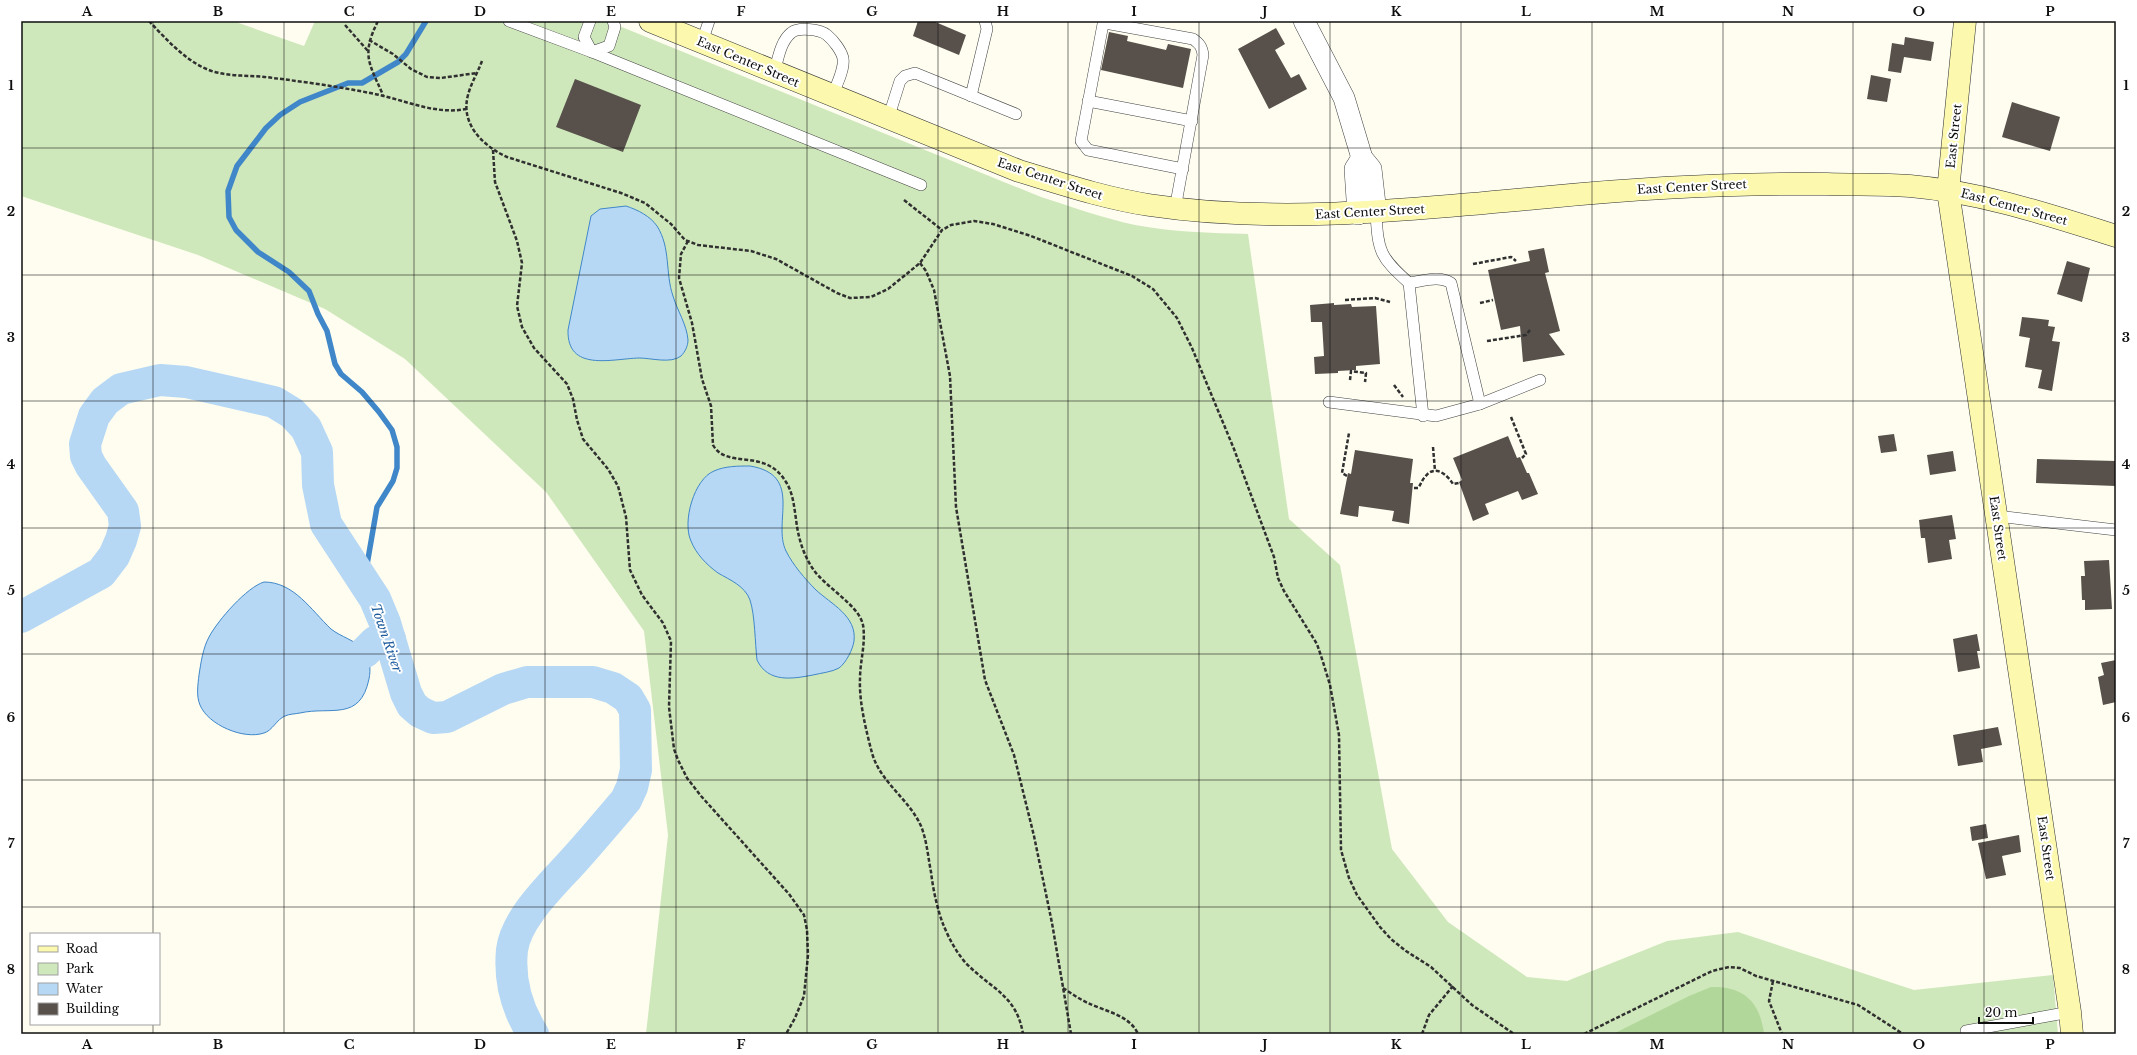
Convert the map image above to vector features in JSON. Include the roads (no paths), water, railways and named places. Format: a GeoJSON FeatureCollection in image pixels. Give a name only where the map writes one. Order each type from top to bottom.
{"type":"FeatureCollection","features":[{"type":"Feature","properties":{"kind":"main road","name":"East Center Street"},"geometry":{"type":"LineString","coordinates":[[650,21],[774,73],[983,157],[1076,189],[1112,198],[1175,208],[1281,215],[1367,213],[1550,197],[1739,185],[1911,186],[1948,191],[2034,211],[2116,236]]}},
{"type":"Feature","properties":{"kind":"main road","name":"East Street"},"geometry":{"type":"LineString","coordinates":[[1966,21],[1948,191],[2070,1012],[2072,1034]]}},
{"type":"Feature","properties":{"kind":"street"},"geometry":{"type":"LineString","coordinates":[[1304,21],[1344,98],[1362,158],[1355,169],[1367,213]]}},
{"type":"Feature","properties":{"kind":"lane"},"geometry":{"type":"LineString","coordinates":[[509,21],[592,52],[921,185]]}},
{"type":"Feature","properties":{"kind":"lane"},"geometry":{"type":"LineString","coordinates":[[590,21],[584,37],[592,52]]}},
{"type":"Feature","properties":{"kind":"lane"},"geometry":{"type":"LineString","coordinates":[[592,52],[609,46],[615,27],[613,21]]}},
{"type":"Feature","properties":{"kind":"lane"},"geometry":{"type":"LineString","coordinates":[[702,42],[709,21]]}},
{"type":"Feature","properties":{"kind":"lane"},"geometry":{"type":"LineString","coordinates":[[971,96],[987,29],[985,21]]}},
{"type":"Feature","properties":{"kind":"lane"},"geometry":{"type":"LineString","coordinates":[[1175,208],[1203,55],[1199,43],[1193,39],[1105,23],[1103,24],[1081,141],[1088,150],[1182,169]]}},
{"type":"Feature","properties":{"kind":"lane"},"geometry":{"type":"LineString","coordinates":[[774,73],[783,44],[792,32],[805,29],[826,34],[836,45],[843,58],[841,71],[832,96]]}},
{"type":"Feature","properties":{"kind":"lane"},"geometry":{"type":"LineString","coordinates":[[888,119],[900,81],[905,76],[915,73],[1016,114]]}},
{"type":"Feature","properties":{"kind":"lane"},"geometry":{"type":"LineString","coordinates":[[1088,101],[1192,121]]}},
{"type":"Feature","properties":{"kind":"lane"},"geometry":{"type":"LineString","coordinates":[[1367,213],[1384,258],[1409,283],[1423,416]]}},
{"type":"Feature","properties":{"kind":"lane"},"geometry":{"type":"LineString","coordinates":[[1409,283],[1438,278],[1451,283],[1480,404]]}},
{"type":"Feature","properties":{"kind":"lane"},"geometry":{"type":"LineString","coordinates":[[1329,402],[1423,416],[1447,415],[1480,404],[1540,380]]}},
{"type":"Feature","properties":{"kind":"lane"},"geometry":{"type":"LineString","coordinates":[[1997,516],[2116,530]]}},
{"type":"Feature","properties":{"kind":"lane"},"geometry":{"type":"LineString","coordinates":[[1966,1031],[2070,1012]]}},
{"type":"Feature","properties":{"kind":"water"},"geometry":{"type":"Polygon","coordinates":[[[626,206],[639,211],[651,219],[657,226],[664,243],[671,287],[686,329],[688,340],[685,351],[681,356],[672,360],[639,358],[604,361],[593,360],[583,358],[575,352],[570,343],[568,330],[591,216],[600,209],[626,206]]]}},
{"type":"Feature","properties":{"kind":"water"},"geometry":{"type":"Polygon","coordinates":[[[750,466],[766,471],[776,479],[781,489],[783,501],[783,539],[786,551],[792,561],[812,586],[842,611],[851,624],[854,632],[854,641],[849,656],[839,668],[797,678],[781,678],[767,673],[757,660],[753,613],[748,595],[741,587],[718,573],[706,563],[699,555],[691,541],[688,523],[689,513],[696,492],[701,483],[707,476],[718,469],[750,466]]]}},
{"type":"Feature","properties":{"kind":"water"},"geometry":{"type":"Polygon","coordinates":[[[264,582],[275,583],[293,592],[301,598],[331,629],[364,650],[370,664],[370,675],[365,693],[359,701],[351,707],[343,710],[311,711],[288,715],[279,720],[267,732],[256,735],[228,729],[211,719],[200,705],[198,690],[201,660],[207,641],[213,630],[226,613],[242,597],[257,585],[264,582]]]}},
{"type":"Feature","properties":{"kind":"waterway"},"geometry":{"type":"LineString","coordinates":[[364,582],[377,507],[393,481],[397,468],[397,447],[392,430],[362,392],[341,374],[335,364],[327,331],[318,314],[309,291],[289,272],[258,252],[236,230],[229,217],[228,191],[237,166],[266,128],[280,115],[300,102],[348,83],[362,83],[398,62],[406,54],[426,21]]}},
{"type":"Feature","properties":{"kind":"waterway","name":"Town River"},"geometry":{"type":"LineString","coordinates":[[21,617],[101,573],[114,556],[121,540],[125,526],[123,511],[91,466],[86,456],[85,444],[94,416],[105,401],[121,389],[160,380],[186,382],[274,402],[292,413],[306,428],[317,452],[318,485],[326,524],[375,599],[385,623],[406,693],[412,705],[420,712],[433,718],[447,717],[503,689],[527,682],[593,682],[613,688],[628,698],[635,710],[636,770],[632,787],[626,800],[528,913],[515,938],[511,961],[515,994],[527,1024],[533,1034]]}},
{"type":"Feature","properties":{"kind":"waterway"},"geometry":{"type":"LineString","coordinates":[[365,652],[375,642],[390,639]]}}]}
